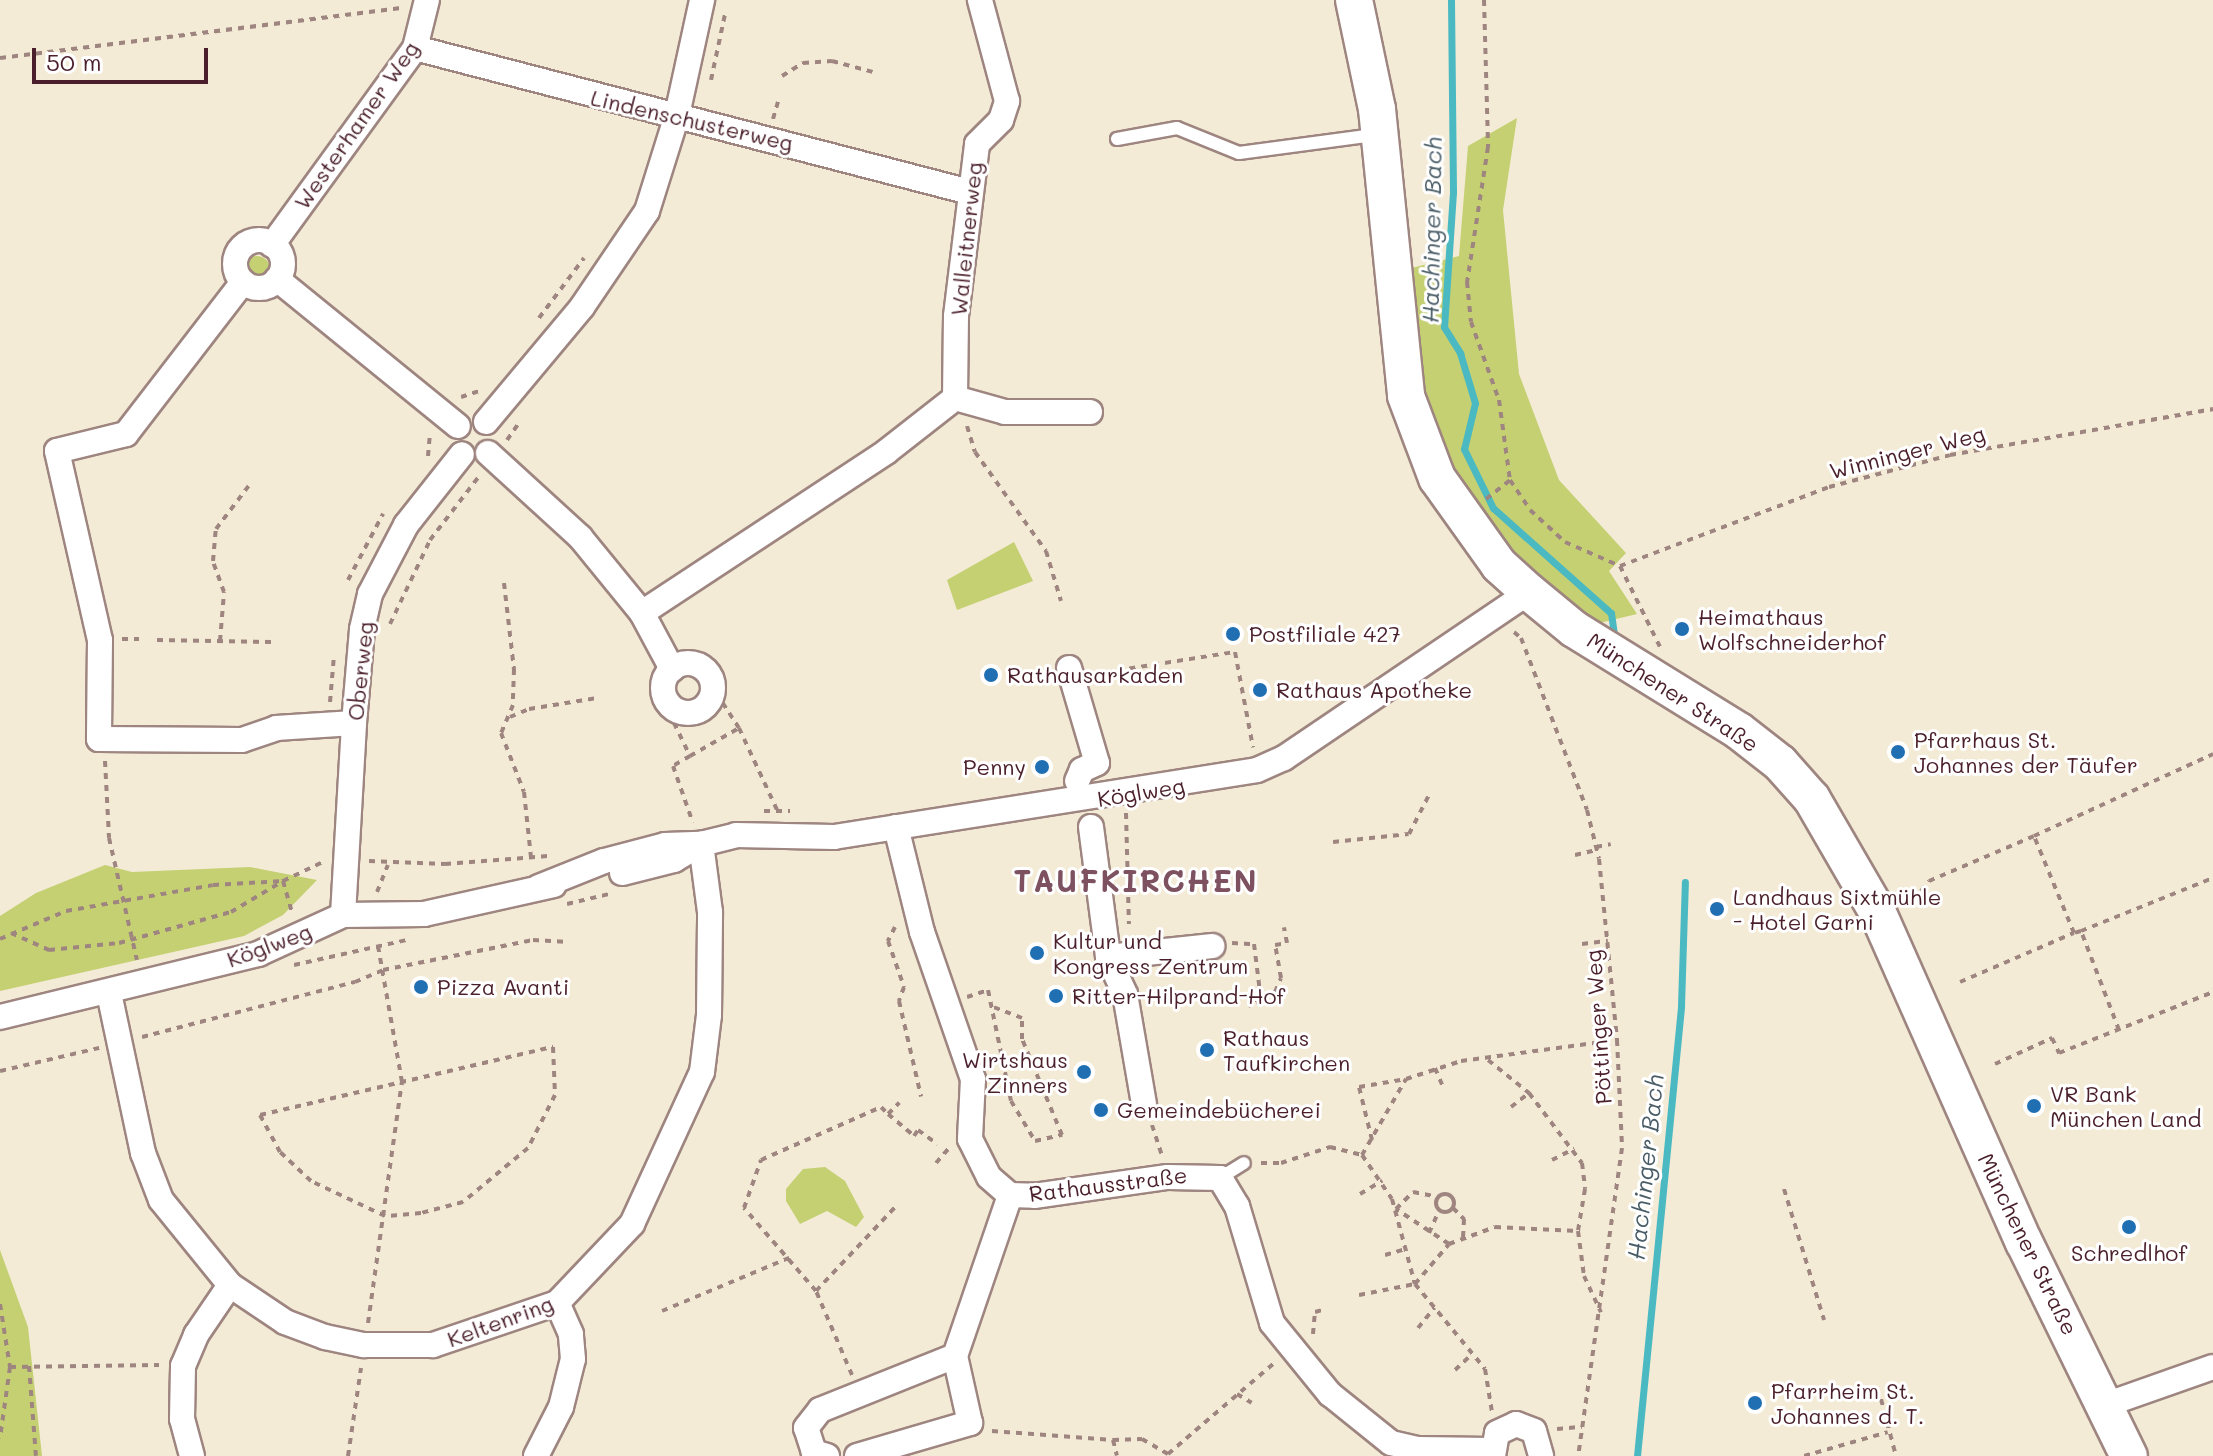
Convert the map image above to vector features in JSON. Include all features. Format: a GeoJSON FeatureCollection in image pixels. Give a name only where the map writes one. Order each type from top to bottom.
{"type":"FeatureCollection","features":[{"type":"Feature","properties":{"kind":"main road","name":"Münchener Straße"},"geometry":{"type":"LineString","coordinates":[[1354,0],[1369,58],[1379,134],[1397,345],[1422,448],[1464,520],[1499,565],[1574,629],[1663,684],[1780,763],[1812,799],[1847,853],[2024,1242],[2129,1456]]}},
{"type":"Feature","properties":{"kind":"street"},"geometry":{"type":"LineString","coordinates":[[486,422],[582,307],[647,211],[689,118],[702,0]]}},
{"type":"Feature","properties":{"kind":"street","name":"Walleitnerweg"},"geometry":{"type":"LineString","coordinates":[[955,398],[956,316],[977,144],[1001,120],[1007,101],[980,0]]}},
{"type":"Feature","properties":{"kind":"street","name":"Westerhamer Weg"},"geometry":{"type":"LineString","coordinates":[[272,245],[415,48],[427,3]]}},
{"type":"Feature","properties":{"kind":"street","name":"Lindenschusterweg"},"geometry":{"type":"LineString","coordinates":[[415,48],[552,87],[689,118],[970,192]]}},
{"type":"Feature","properties":{"kind":"street"},"geometry":{"type":"LineString","coordinates":[[249,242],[272,245],[283,265],[277,279],[257,288],[243,282],[235,268],[238,253],[249,242]]}},
{"type":"Feature","properties":{"kind":"street"},"geometry":{"type":"LineString","coordinates":[[277,279],[458,426]]}},
{"type":"Feature","properties":{"kind":"street"},"geometry":{"type":"LineString","coordinates":[[243,282],[126,434],[57,451],[100,640],[99,739],[242,740],[276,728],[354,723]]}},
{"type":"Feature","properties":{"kind":"street"},"geometry":{"type":"LineString","coordinates":[[642,613],[781,517],[840,484],[955,398],[1005,412],[1090,412]]}},
{"type":"Feature","properties":{"kind":"street"},"geometry":{"type":"LineString","coordinates":[[486,422],[468,419],[458,426],[455,444],[462,454],[472,458],[490,455]]}},
{"type":"Feature","properties":{"kind":"street"},"geometry":{"type":"LineString","coordinates":[[486,422],[494,437],[490,455]]}},
{"type":"Feature","properties":{"kind":"street","name":"Oberweg"},"geometry":{"type":"LineString","coordinates":[[343,915],[354,723],[362,629],[370,594],[406,525],[462,454]]}},
{"type":"Feature","properties":{"kind":"street"},"geometry":{"type":"LineString","coordinates":[[490,455],[580,537],[642,613],[672,669]]}},
{"type":"Feature","properties":{"kind":"street","name":"Köglweg"},"geometry":{"type":"LineString","coordinates":[[0,1017],[109,993],[258,954],[343,915],[424,914],[674,860],[697,834],[834,837],[1257,770],[1284,758],[1497,617],[1529,592]]}},
{"type":"Feature","properties":{"kind":"street"},"geometry":{"type":"LineString","coordinates":[[695,664],[708,673],[713,688],[704,708],[690,713],[676,711],[663,691],[672,669],[695,664]]}},
{"type":"Feature","properties":{"kind":"street"},"geometry":{"type":"LineString","coordinates":[[1070,673],[1097,763],[1082,770],[1077,781]]}},
{"type":"Feature","properties":{"kind":"street","name":"Rathausstraße"},"geometry":{"type":"LineString","coordinates":[[896,827],[922,932],[973,1079],[970,1139],[989,1177],[1010,1195],[1200,1174],[1220,1178],[1237,1206],[1259,1295],[1289,1350],[1340,1403],[1391,1443],[1418,1449],[1494,1446],[1516,1424],[1534,1431],[1541,1456]]}},
{"type":"Feature","properties":{"kind":"street"},"geometry":{"type":"LineString","coordinates":[[1091,827],[1122,951],[1125,994],[1144,1104]]}},
{"type":"Feature","properties":{"kind":"street","name":"Keltenring"},"geometry":{"type":"LineString","coordinates":[[109,993],[143,1153],[161,1200],[230,1285],[285,1322],[364,1345],[433,1345],[557,1303],[632,1224],[702,1072],[709,1015],[710,912],[697,834]]}},
{"type":"Feature","properties":{"kind":"street"},"geometry":{"type":"LineString","coordinates":[[1122,951],[1218,945]]}},
{"type":"Feature","properties":{"kind":"street"},"geometry":{"type":"LineString","coordinates":[[857,1456],[970,1423],[955,1356],[1010,1195]]}},
{"type":"Feature","properties":{"kind":"street"},"geometry":{"type":"LineString","coordinates":[[192,1456],[182,1419],[183,1366],[196,1335],[230,1285]]}},
{"type":"Feature","properties":{"kind":"street"},"geometry":{"type":"LineString","coordinates":[[536,1456],[561,1407],[573,1359],[571,1334],[557,1303]]}},
{"type":"Feature","properties":{"kind":"street"},"geometry":{"type":"LineString","coordinates":[[827,1456],[814,1452],[806,1428],[820,1410],[955,1356]]}},
{"type":"Feature","properties":{"kind":"street"},"geometry":{"type":"LineString","coordinates":[[2105,1405],[2213,1367]]}},
{"type":"Feature","properties":{"kind":"lane"},"geometry":{"type":"LineString","coordinates":[[1117,139],[1177,128],[1239,153],[1379,134]]}},
{"type":"Feature","properties":{"kind":"lane"},"geometry":{"type":"LineString","coordinates":[[1220,1178],[1244,1163]]}},
{"type":"Feature","properties":{"kind":"path"},"geometry":{"type":"LineString","coordinates":[[689,118],[728,0]]}},
{"type":"Feature","properties":{"kind":"path"},"geometry":{"type":"LineString","coordinates":[[1484,0],[1488,147],[1467,282],[1471,322],[1499,400],[1510,480],[1530,510],[1565,542],[1620,566],[1664,657],[1663,684]]}},
{"type":"Feature","properties":{"kind":"path"},"geometry":{"type":"LineString","coordinates":[[0,58],[427,3]]}},
{"type":"Feature","properties":{"kind":"path"},"geometry":{"type":"LineString","coordinates":[[782,76],[803,63],[832,61],[873,72]]}},
{"type":"Feature","properties":{"kind":"path"},"geometry":{"type":"LineString","coordinates":[[955,398],[975,452],[1046,551],[1061,601]]}},
{"type":"Feature","properties":{"kind":"path","name":"Winninger Weg"},"geometry":{"type":"LineString","coordinates":[[1620,566],[1829,487],[1950,455],[2213,409]]}},
{"type":"Feature","properties":{"kind":"path"},"geometry":{"type":"LineString","coordinates":[[388,632],[403,589],[430,540],[490,455],[522,418]]}},
{"type":"Feature","properties":{"kind":"path"},"geometry":{"type":"LineString","coordinates":[[1480,504],[1510,480]]}},
{"type":"Feature","properties":{"kind":"path"},"geometry":{"type":"LineString","coordinates":[[220,641],[224,592],[213,561],[216,529],[250,484]]}},
{"type":"Feature","properties":{"kind":"path"},"geometry":{"type":"LineString","coordinates":[[504,583],[514,669],[507,718],[501,733],[524,792],[531,858]]}},
{"type":"Feature","properties":{"kind":"path","name":"Pöttinger Weg"},"geometry":{"type":"LineString","coordinates":[[1497,617],[1521,638],[1569,757],[1596,848],[1608,941],[1622,1148],[1602,1314],[1578,1456]]}},
{"type":"Feature","properties":{"kind":"path"},"geometry":{"type":"LineString","coordinates":[[157,640],[272,642]]}},
{"type":"Feature","properties":{"kind":"path"},"geometry":{"type":"LineString","coordinates":[[1070,673],[1235,652],[1257,770]]}},
{"type":"Feature","properties":{"kind":"path"},"geometry":{"type":"LineString","coordinates":[[713,688],[739,728],[777,808],[782,837]]}},
{"type":"Feature","properties":{"kind":"path"},"geometry":{"type":"LineString","coordinates":[[507,718],[529,709],[597,698]]}},
{"type":"Feature","properties":{"kind":"path"},"geometry":{"type":"LineString","coordinates":[[676,711],[674,723],[690,756]]}},
{"type":"Feature","properties":{"kind":"path"},"geometry":{"type":"LineString","coordinates":[[697,834],[673,766],[739,728]]}},
{"type":"Feature","properties":{"kind":"path"},"geometry":{"type":"LineString","coordinates":[[99,739],[105,758],[109,838],[131,941],[139,965],[153,963],[157,980]]}},
{"type":"Feature","properties":{"kind":"path"},"geometry":{"type":"LineString","coordinates":[[1921,891],[1929,881],[2213,754]]}},
{"type":"Feature","properties":{"kind":"path"},"geometry":{"type":"LineString","coordinates":[[1333,842],[1409,834],[1429,795]]}},
{"type":"Feature","properties":{"kind":"path"},"geometry":{"type":"LineString","coordinates":[[1122,951],[1127,821]]}},
{"type":"Feature","properties":{"kind":"path"},"geometry":{"type":"LineString","coordinates":[[2034,836],[2074,933]]}},
{"type":"Feature","properties":{"kind":"path"},"geometry":{"type":"LineString","coordinates":[[1575,855],[1611,844]]}},
{"type":"Feature","properties":{"kind":"path"},"geometry":{"type":"LineString","coordinates":[[370,862],[371,846]]}},
{"type":"Feature","properties":{"kind":"path"},"geometry":{"type":"LineString","coordinates":[[11,933],[49,950],[131,941],[231,912],[324,861]]}},
{"type":"Feature","properties":{"kind":"path"},"geometry":{"type":"LineString","coordinates":[[1960,982],[2213,878]]}},
{"type":"Feature","properties":{"kind":"path"},"geometry":{"type":"LineString","coordinates":[[0,939],[66,911],[122,899],[283,881]]}},
{"type":"Feature","properties":{"kind":"path"},"geometry":{"type":"LineString","coordinates":[[898,915],[888,941],[904,987],[899,1001],[921,1096]]}},
{"type":"Feature","properties":{"kind":"path"},"geometry":{"type":"LineString","coordinates":[[1248,1006],[1275,992],[1281,978],[1275,945],[1287,943],[1284,927]]}},
{"type":"Feature","properties":{"kind":"path"},"geometry":{"type":"LineString","coordinates":[[2081,931],[2119,1030]]}},
{"type":"Feature","properties":{"kind":"path"},"geometry":{"type":"LineString","coordinates":[[0,1071],[355,982],[383,970],[533,940],[569,942]]}},
{"type":"Feature","properties":{"kind":"path"},"geometry":{"type":"LineString","coordinates":[[1218,945],[1246,940],[1254,944],[1261,1000]]}},
{"type":"Feature","properties":{"kind":"path"},"geometry":{"type":"LineString","coordinates":[[1582,944],[1608,941]]}},
{"type":"Feature","properties":{"kind":"path"},"geometry":{"type":"LineString","coordinates":[[370,1314],[402,1082],[378,946]]}},
{"type":"Feature","properties":{"kind":"path"},"geometry":{"type":"LineString","coordinates":[[967,997],[988,990],[994,1007],[1011,1101],[1035,1141],[1062,1135],[1022,1039],[1022,1018],[994,1007]]}},
{"type":"Feature","properties":{"kind":"path"},"geometry":{"type":"LineString","coordinates":[[1995,1064],[2052,1038],[2059,1053],[2213,992]]}},
{"type":"Feature","properties":{"kind":"path"},"geometry":{"type":"LineString","coordinates":[[1372,1140],[1359,1087],[1406,1079],[1435,1068],[1617,1040]]}},
{"type":"Feature","properties":{"kind":"path"},"geometry":{"type":"LineString","coordinates":[[553,1047],[555,1095],[528,1148],[463,1202],[385,1216],[311,1181],[280,1152],[260,1115],[402,1082],[553,1047]]}},
{"type":"Feature","properties":{"kind":"path"},"geometry":{"type":"LineString","coordinates":[[1487,1059],[1529,1093],[1574,1149],[1585,1189],[1578,1231],[1584,1276],[1602,1314]]}},
{"type":"Feature","properties":{"kind":"path"},"geometry":{"type":"LineString","coordinates":[[1435,1068],[1444,1089]]}},
{"type":"Feature","properties":{"kind":"path"},"geometry":{"type":"LineString","coordinates":[[995,1083],[1007,1079]]}},
{"type":"Feature","properties":{"kind":"path"},"geometry":{"type":"LineString","coordinates":[[1362,1155],[1406,1079]]}},
{"type":"Feature","properties":{"kind":"path"},"geometry":{"type":"LineString","coordinates":[[1511,1107],[1529,1093]]}},
{"type":"Feature","properties":{"kind":"path"},"geometry":{"type":"LineString","coordinates":[[888,1114],[899,1103]]}},
{"type":"Feature","properties":{"kind":"path"},"geometry":{"type":"LineString","coordinates":[[1144,1104],[1165,1163]]}},
{"type":"Feature","properties":{"kind":"path"},"geometry":{"type":"LineString","coordinates":[[860,1394],[816,1291],[744,1208],[761,1160],[881,1107],[914,1136],[918,1130],[937,1144]]}},
{"type":"Feature","properties":{"kind":"path"},"geometry":{"type":"LineString","coordinates":[[1244,1163],[1281,1163],[1330,1147],[1362,1155],[1383,1181],[1396,1209],[1415,1284],[1485,1369],[1494,1446]]}},
{"type":"Feature","properties":{"kind":"path"},"geometry":{"type":"LineString","coordinates":[[1552,1160],[1574,1149]]}},
{"type":"Feature","properties":{"kind":"path"},"geometry":{"type":"LineString","coordinates":[[1360,1194],[1383,1181]]}},
{"type":"Feature","properties":{"kind":"path"},"geometry":{"type":"LineString","coordinates":[[1784,1189],[1824,1320]]}},
{"type":"Feature","properties":{"kind":"path"},"geometry":{"type":"LineString","coordinates":[[1396,1209],[1419,1190],[1438,1197],[1448,1195],[1453,1208],[1464,1219],[1463,1239]]}},
{"type":"Feature","properties":{"kind":"path"},"geometry":{"type":"LineString","coordinates":[[1429,1233],[1439,1211],[1438,1197]]}},
{"type":"Feature","properties":{"kind":"path"},"geometry":{"type":"LineString","coordinates":[[816,1291],[896,1206]]}},
{"type":"Feature","properties":{"kind":"path"},"geometry":{"type":"LineString","coordinates":[[1439,1211],[1453,1208]]}},
{"type":"Feature","properties":{"kind":"path"},"geometry":{"type":"LineString","coordinates":[[1396,1209],[1449,1244]]}},
{"type":"Feature","properties":{"kind":"path"},"geometry":{"type":"LineString","coordinates":[[1359,1295],[1415,1284],[1449,1244],[1507,1226],[1578,1231]]}},
{"type":"Feature","properties":{"kind":"path"},"geometry":{"type":"LineString","coordinates":[[1385,1255],[1406,1249]]}},
{"type":"Feature","properties":{"kind":"path"},"geometry":{"type":"LineString","coordinates":[[662,1311],[789,1258]]}},
{"type":"Feature","properties":{"kind":"path"},"geometry":{"type":"LineString","coordinates":[[0,1304],[10,1367],[0,1438]]}},
{"type":"Feature","properties":{"kind":"path"},"geometry":{"type":"LineString","coordinates":[[1418,1328],[1435,1308]]}},
{"type":"Feature","properties":{"kind":"path"},"geometry":{"type":"LineString","coordinates":[[995,1432],[1142,1439],[1166,1455],[1289,1350]]}},
{"type":"Feature","properties":{"kind":"path"},"geometry":{"type":"LineString","coordinates":[[1455,1370],[1472,1354]]}},
{"type":"Feature","properties":{"kind":"path"},"geometry":{"type":"LineString","coordinates":[[10,1367],[168,1365]]}},
{"type":"Feature","properties":{"kind":"path"},"geometry":{"type":"LineString","coordinates":[[29,1366],[36,1456]]}},
{"type":"Feature","properties":{"kind":"path"},"geometry":{"type":"LineString","coordinates":[[348,1456],[361,1374]]}},
{"type":"Feature","properties":{"kind":"path"},"geometry":{"type":"LineString","coordinates":[[1237,1394],[1252,1403]]}},
{"type":"Feature","properties":{"kind":"path"},"geometry":{"type":"LineString","coordinates":[[1881,1399],[1896,1456]]}},
{"type":"Feature","properties":{"kind":"path"},"geometry":{"type":"LineString","coordinates":[[1804,1456],[1821,1454],[1888,1432]]}},
{"type":"Feature","properties":{"kind":"path"},"geometry":{"type":"LineString","coordinates":[[1113,1440],[1117,1456]]}},
{"type":"Feature","properties":{"kind":"green space"},"geometry":{"type":"Polygon","coordinates":[[[1517,118],[1503,210],[1519,374],[1559,480],[1626,553],[1609,571],[1637,614],[1595,624],[1501,550],[1437,450],[1410,348],[1404,270],[1459,256],[1468,146],[1517,118]]]}},
{"type":"Feature","properties":{"kind":"green space"},"geometry":{"type":"Polygon","coordinates":[[[257,256],[266,260],[270,269],[266,278],[257,282],[248,278],[244,269],[248,260],[257,256]]]}},
{"type":"Feature","properties":{"kind":"green space"},"geometry":{"type":"Polygon","coordinates":[[[1014,542],[1033,581],[957,610],[947,580],[1014,542]]]}},
{"type":"Feature","properties":{"kind":"green space"},"geometry":{"type":"Polygon","coordinates":[[[105,865],[132,872],[250,867],[317,880],[283,915],[244,936],[0,991],[0,916],[36,893],[105,865]]]}},
{"type":"Feature","properties":{"kind":"green space"},"geometry":{"type":"Polygon","coordinates":[[[825,1167],[845,1181],[864,1217],[856,1227],[827,1211],[800,1224],[786,1201],[786,1189],[803,1169],[825,1167]]]}},
{"type":"Feature","properties":{"kind":"green space"},"geometry":{"type":"Polygon","coordinates":[[[0,1250],[28,1327],[42,1456],[0,1456],[0,1250]]]}},
{"type":"Feature","properties":{"kind":"waterway","name":"Hachinger Bach"},"geometry":{"type":"LineString","coordinates":[[1451,0],[1453,192],[1444,327],[1460,353],[1475,403],[1464,449],[1493,508],[1611,613],[1615,641]]}},
{"type":"Feature","properties":{"kind":"waterway","name":"Hachinger Bach"},"geometry":{"type":"LineString","coordinates":[[1637,1456],[1681,1006],[1685,882]]}},
{"type":"Feature","properties":{"kind":"place","name":"Heimathaus Wolfschneiderhof"},"geometry":{"type":"Point","coordinates":[1682,629]}},
{"type":"Feature","properties":{"kind":"place","name":"Postfiliale 427"},"geometry":{"type":"Point","coordinates":[1233,634]}},
{"type":"Feature","properties":{"kind":"place","name":"Rathausarkaden"},"geometry":{"type":"Point","coordinates":[991,675]}},
{"type":"Feature","properties":{"kind":"place","name":"Rathaus Apotheke"},"geometry":{"type":"Point","coordinates":[1260,690]}},
{"type":"Feature","properties":{"kind":"place","name":"Pfarrhaus St. Johannes der Täufer"},"geometry":{"type":"Point","coordinates":[1898,752]}},
{"type":"Feature","properties":{"kind":"place","name":"Penny"},"geometry":{"type":"Point","coordinates":[1042,767]}},
{"type":"Feature","properties":{"kind":"place","name":"Landhaus Sixtmühle - Hotel Garni"},"geometry":{"type":"Point","coordinates":[1717,909]}},
{"type":"Feature","properties":{"kind":"place","name":"Kultur und Kongress Zentrum"},"geometry":{"type":"Point","coordinates":[1037,953]}},
{"type":"Feature","properties":{"kind":"place","name":"Pizza Avanti"},"geometry":{"type":"Point","coordinates":[421,987]}},
{"type":"Feature","properties":{"kind":"place","name":"Ritter-Hilprand-Hof"},"geometry":{"type":"Point","coordinates":[1056,996]}},
{"type":"Feature","properties":{"kind":"place","name":"Rathaus Taufkirchen"},"geometry":{"type":"Point","coordinates":[1207,1050]}},
{"type":"Feature","properties":{"kind":"place","name":"Wirtshaus Zinners"},"geometry":{"type":"Point","coordinates":[1084,1072]}},
{"type":"Feature","properties":{"kind":"place","name":"VR Bank München Land"},"geometry":{"type":"Point","coordinates":[2034,1106]}},
{"type":"Feature","properties":{"kind":"place","name":"Gemeindebücherei"},"geometry":{"type":"Point","coordinates":[1101,1110]}},
{"type":"Feature","properties":{"kind":"place","name":"Schredlhof"},"geometry":{"type":"Point","coordinates":[2129,1227]}},
{"type":"Feature","properties":{"kind":"place","name":"Pfarrheim St. Johannes d. T."},"geometry":{"type":"Point","coordinates":[1755,1403]}},
{"type":"Feature","properties":{"kind":"district","name":"TAUFKIRCHEN"},"geometry":{"type":"Point","coordinates":[1136,880]}}]}
